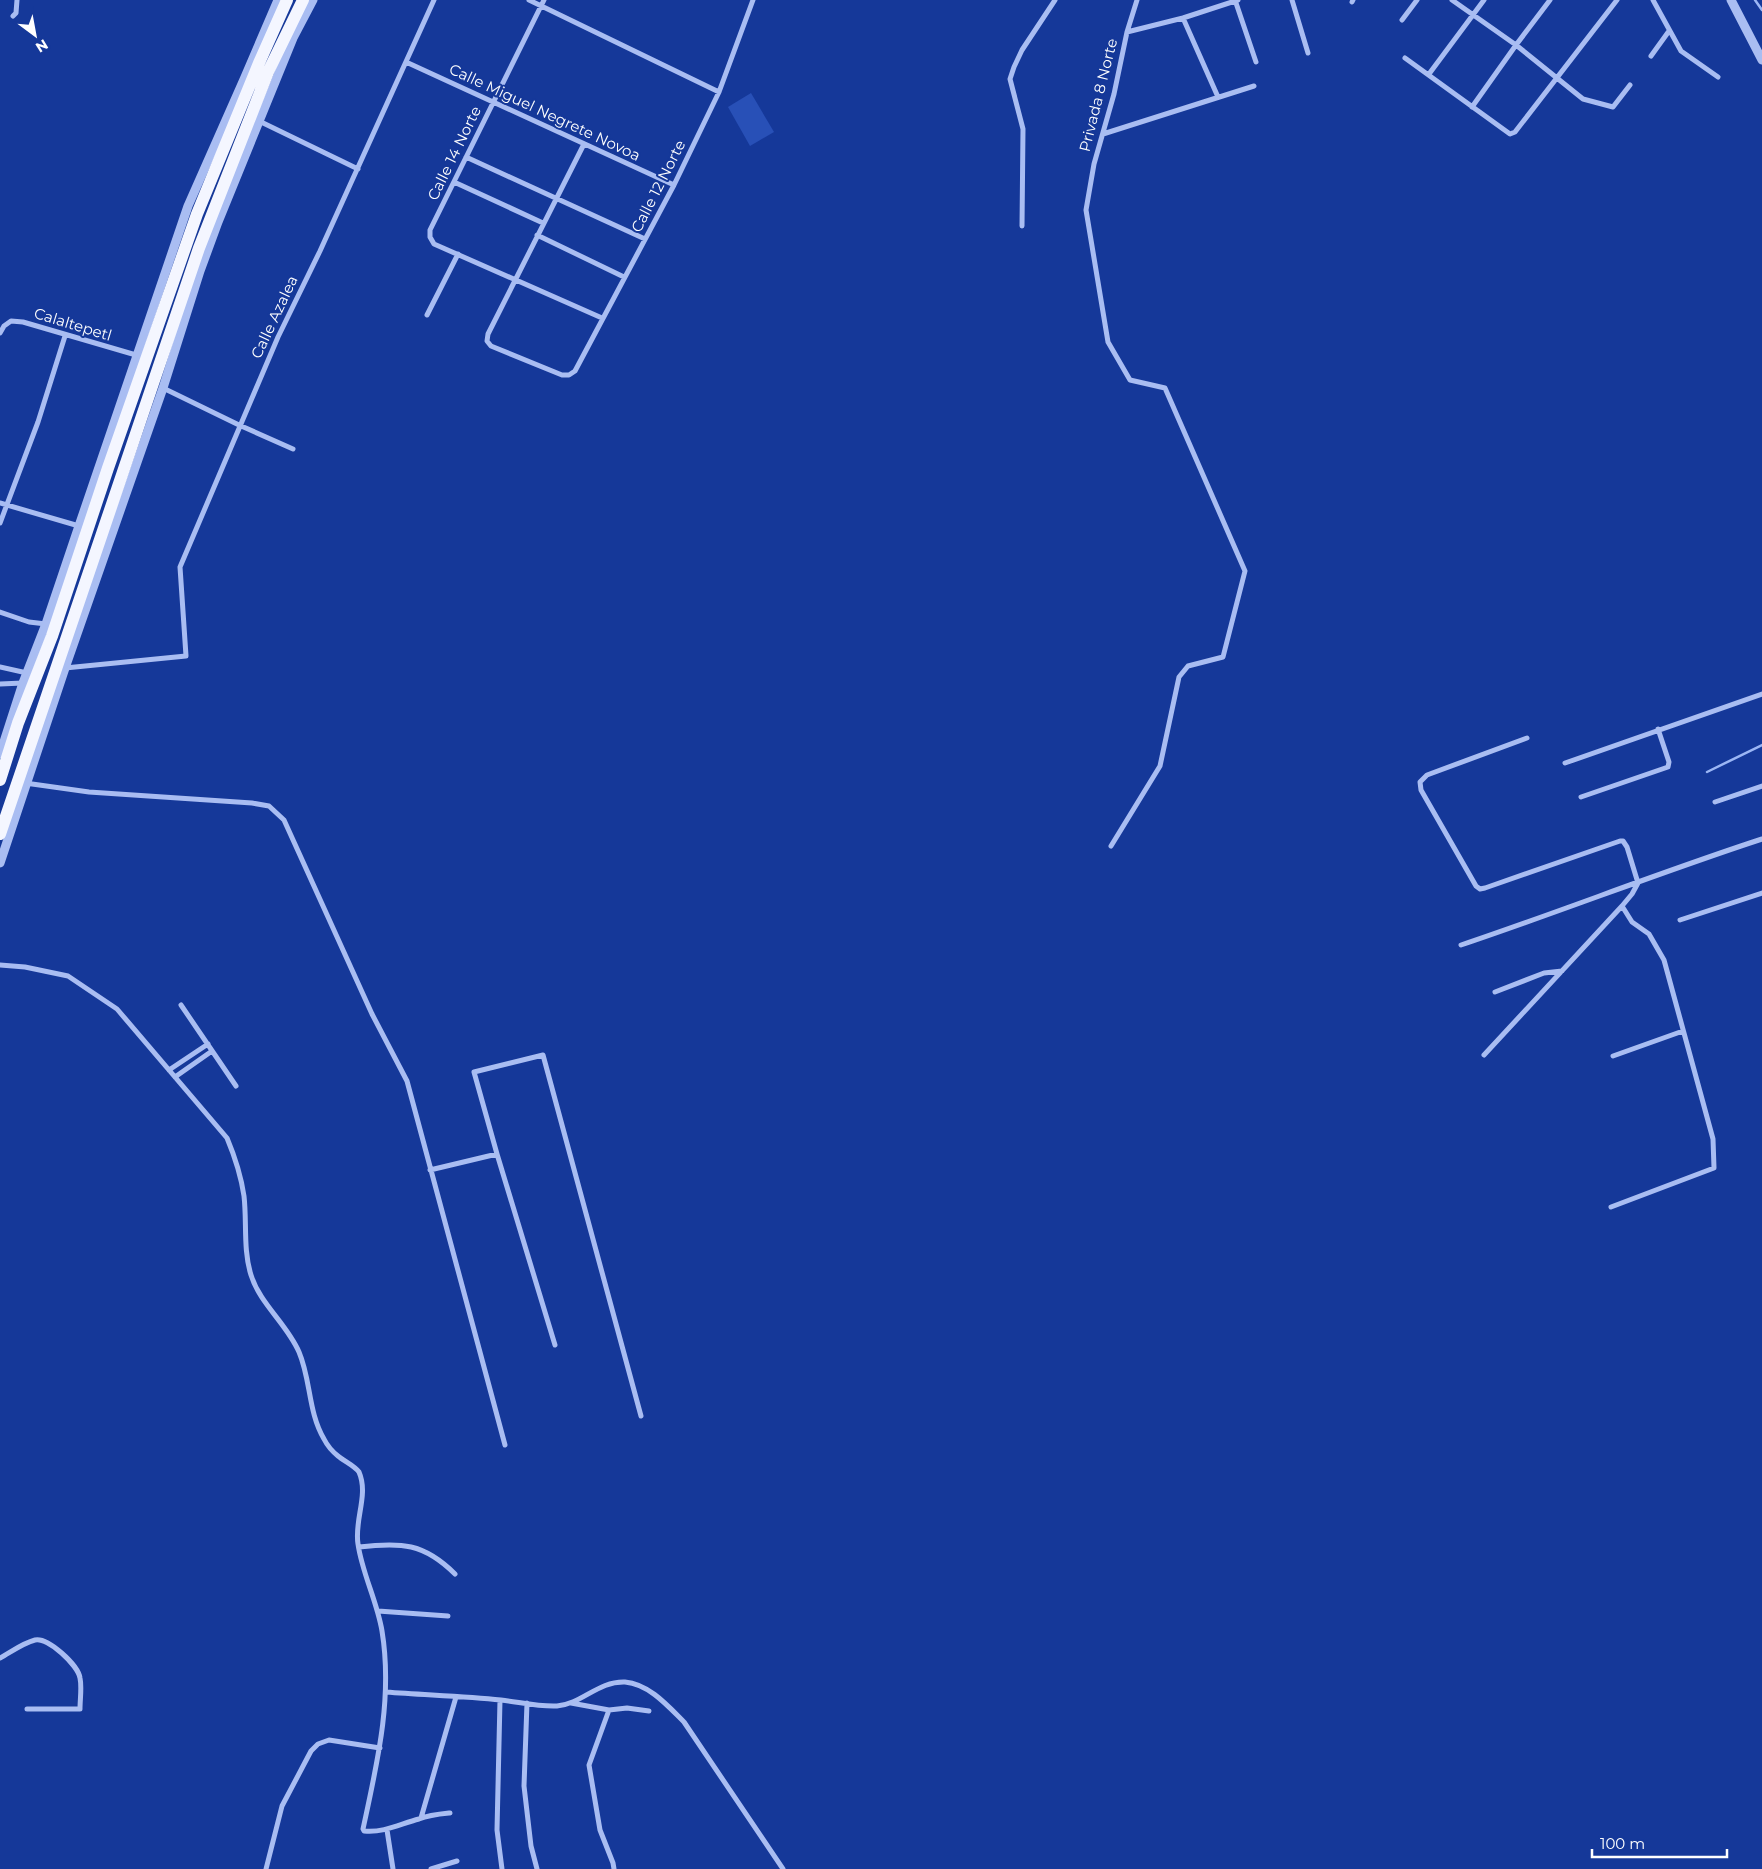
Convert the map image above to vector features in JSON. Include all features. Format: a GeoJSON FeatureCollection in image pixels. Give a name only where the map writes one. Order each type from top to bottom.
{"type":"FeatureCollection","features":[{"type":"Feature","properties":{"kind":"main road"},"geometry":{"type":"LineString","coordinates":[[0,782],[18,724],[52,636],[111,459],[197,214],[262,54],[287,0]]}},
{"type":"Feature","properties":{"kind":"main road"},"geometry":{"type":"LineString","coordinates":[[0,834],[22,783],[199,248],[264,81],[303,0]]}},
{"type":"Feature","properties":{"kind":"street"},"geometry":{"type":"LineString","coordinates":[[12,16],[16,13],[17,0]]}},
{"type":"Feature","properties":{"kind":"street"},"geometry":{"type":"LineString","coordinates":[[0,754],[3,732],[46,624],[188,206],[278,0]]}},
{"type":"Feature","properties":{"kind":"street"},"geometry":{"type":"LineString","coordinates":[[0,863],[22,783],[65,668],[163,388],[200,271],[293,38],[313,0]]}},
{"type":"Feature","properties":{"kind":"street","name":"Calle Azalea"},"geometry":{"type":"LineString","coordinates":[[65,668],[186,656],[180,567],[278,337],[358,169],[434,0]]}},
{"type":"Feature","properties":{"kind":"street"},"geometry":{"type":"LineString","coordinates":[[529,0],[719,92]]}},
{"type":"Feature","properties":{"kind":"street","name":"Calle 14 Norte"},"geometry":{"type":"LineString","coordinates":[[458,254],[434,244],[430,238],[430,230],[544,0]]}},
{"type":"Feature","properties":{"kind":"street","name":"Calle 12 Norte"},"geometry":{"type":"LineString","coordinates":[[515,280],[488,334],[487,341],[491,346],[562,375],[570,375],[575,370],[674,186],[719,92],[753,0]]}},
{"type":"Feature","properties":{"kind":"street"},"geometry":{"type":"LineString","coordinates":[[1022,226],[1023,129],[1010,79],[1022,50],[1055,0]]}},
{"type":"Feature","properties":{"kind":"street","name":"Privada 8 Norte"},"geometry":{"type":"LineString","coordinates":[[1111,846],[1160,766],[1179,677],[1188,666],[1223,657],[1245,571],[1164,388],[1130,380],[1108,342],[1086,210],[1094,164],[1114,94],[1127,32],[1137,0]]}},
{"type":"Feature","properties":{"kind":"street"},"geometry":{"type":"LineString","coordinates":[[1127,32],[1183,18],[1236,0],[1256,62]]}},
{"type":"Feature","properties":{"kind":"street"},"geometry":{"type":"LineString","coordinates":[[1292,0],[1308,52]]}},
{"type":"Feature","properties":{"kind":"street"},"geometry":{"type":"LineString","coordinates":[[1402,20],[1416,0]]}},
{"type":"Feature","properties":{"kind":"street"},"geometry":{"type":"LineString","coordinates":[[1452,0],[1516,45],[1583,99],[1613,107],[1630,85]]}},
{"type":"Feature","properties":{"kind":"street"},"geometry":{"type":"LineString","coordinates":[[1429,74],[1484,0]]}},
{"type":"Feature","properties":{"kind":"street"},"geometry":{"type":"LineString","coordinates":[[1472,107],[1550,0]]}},
{"type":"Feature","properties":{"kind":"street"},"geometry":{"type":"LineString","coordinates":[[1405,58],[1510,134],[1515,132],[1558,79],[1617,0]]}},
{"type":"Feature","properties":{"kind":"street"},"geometry":{"type":"LineString","coordinates":[[1653,0],[1680,51],[1718,77]]}},
{"type":"Feature","properties":{"kind":"street"},"geometry":{"type":"LineString","coordinates":[[1731,0],[1762,60]]}},
{"type":"Feature","properties":{"kind":"street"},"geometry":{"type":"LineString","coordinates":[[1183,18],[1218,97]]}},
{"type":"Feature","properties":{"kind":"street"},"geometry":{"type":"LineString","coordinates":[[1651,56],[1669,31]]}},
{"type":"Feature","properties":{"kind":"street","name":"Calle Miguel Negrete Novoa"},"geometry":{"type":"LineString","coordinates":[[406,62],[674,186]]}},
{"type":"Feature","properties":{"kind":"street"},"geometry":{"type":"LineString","coordinates":[[1103,134],[1254,86]]}},
{"type":"Feature","properties":{"kind":"street"},"geometry":{"type":"LineString","coordinates":[[259,121],[358,169]]}},
{"type":"Feature","properties":{"kind":"street"},"geometry":{"type":"LineString","coordinates":[[515,280],[584,144]]}},
{"type":"Feature","properties":{"kind":"street"},"geometry":{"type":"LineString","coordinates":[[466,156],[645,239]]}},
{"type":"Feature","properties":{"kind":"street"},"geometry":{"type":"LineString","coordinates":[[454,182],[543,223]]}},
{"type":"Feature","properties":{"kind":"street"},"geometry":{"type":"LineString","coordinates":[[538,235],[624,277]]}},
{"type":"Feature","properties":{"kind":"street"},"geometry":{"type":"LineString","coordinates":[[427,315],[458,254],[602,318]]}},
{"type":"Feature","properties":{"kind":"street","name":"Calaltepetl"},"geometry":{"type":"LineString","coordinates":[[0,333],[10,321],[23,322],[136,356]]}},
{"type":"Feature","properties":{"kind":"street"},"geometry":{"type":"LineString","coordinates":[[0,523],[38,422],[65,336]]}},
{"type":"Feature","properties":{"kind":"street"},"geometry":{"type":"LineString","coordinates":[[163,388],[293,449]]}},
{"type":"Feature","properties":{"kind":"street"},"geometry":{"type":"LineString","coordinates":[[0,503],[79,526]]}},
{"type":"Feature","properties":{"kind":"street"},"geometry":{"type":"LineString","coordinates":[[0,612],[29,622],[46,624]]}},
{"type":"Feature","properties":{"kind":"street"},"geometry":{"type":"LineString","coordinates":[[0,667],[27,673]]}},
{"type":"Feature","properties":{"kind":"street"},"geometry":{"type":"LineString","coordinates":[[0,684],[23,683]]}},
{"type":"Feature","properties":{"kind":"street"},"geometry":{"type":"LineString","coordinates":[[1565,763],[1762,694]]}},
{"type":"Feature","properties":{"kind":"street"},"geometry":{"type":"LineString","coordinates":[[1581,797],[1668,767],[1669,762],[1658,729]]}},
{"type":"Feature","properties":{"kind":"street"},"geometry":{"type":"LineString","coordinates":[[1484,1054],[1622,906],[1638,883],[1627,847],[1623,841],[1620,841],[1485,888],[1480,889],[1476,886],[1421,790],[1420,782],[1427,775],[1527,738]]}},
{"type":"Feature","properties":{"kind":"street"},"geometry":{"type":"LineString","coordinates":[[0,782],[89,792],[269,806],[284,820],[372,1014],[407,1081],[504,1445]]}},
{"type":"Feature","properties":{"kind":"street"},"geometry":{"type":"LineString","coordinates":[[1715,802],[1762,786]]}},
{"type":"Feature","properties":{"kind":"street"},"geometry":{"type":"LineString","coordinates":[[1461,945],[1638,883],[1690,862],[1762,839]]}},
{"type":"Feature","properties":{"kind":"street"},"geometry":{"type":"LineString","coordinates":[[1680,920],[1762,893]]}},
{"type":"Feature","properties":{"kind":"street"},"geometry":{"type":"LineString","coordinates":[[1611,1207],[1714,1168],[1713,1139],[1664,960],[1650,934],[1632,922],[1622,906]]}},
{"type":"Feature","properties":{"kind":"street"},"geometry":{"type":"LineString","coordinates":[[0,966],[24,967],[68,976],[117,1008],[226,1138],[236,1161],[244,1197],[248,1261],[251,1276],[261,1294],[284,1325],[299,1352],[312,1409],[324,1440],[336,1455],[358,1470],[362,1486],[357,1541],[378,1611],[382,1634],[386,1692],[380,1748],[363,1829],[367,1832],[387,1830],[421,1818],[450,1812]]}},
{"type":"Feature","properties":{"kind":"street"},"geometry":{"type":"LineString","coordinates":[[1495,992],[1544,973],[1562,971]]}},
{"type":"Feature","properties":{"kind":"street"},"geometry":{"type":"LineString","coordinates":[[181,1005],[236,1086]]}},
{"type":"Feature","properties":{"kind":"street"},"geometry":{"type":"LineString","coordinates":[[1613,1056],[1683,1031]]}},
{"type":"Feature","properties":{"kind":"street"},"geometry":{"type":"LineString","coordinates":[[169,1070],[208,1044]]}},
{"type":"Feature","properties":{"kind":"street"},"geometry":{"type":"LineString","coordinates":[[175,1077],[212,1051]]}},
{"type":"Feature","properties":{"kind":"street"},"geometry":{"type":"LineString","coordinates":[[555,1346],[496,1154],[474,1072],[543,1055],[641,1416]]}},
{"type":"Feature","properties":{"kind":"street"},"geometry":{"type":"LineString","coordinates":[[430,1170],[496,1154]]}},
{"type":"Feature","properties":{"kind":"street"},"geometry":{"type":"LineString","coordinates":[[359,1547],[385,1544],[407,1546],[427,1552],[445,1564],[455,1574]]}},
{"type":"Feature","properties":{"kind":"street"},"geometry":{"type":"LineString","coordinates":[[378,1611],[448,1616]]}},
{"type":"Feature","properties":{"kind":"street"},"geometry":{"type":"LineString","coordinates":[[0,1658],[31,1641],[42,1640],[66,1656],[80,1676],[80,1709],[27,1708]]}},
{"type":"Feature","properties":{"kind":"street"},"geometry":{"type":"LineString","coordinates":[[386,1692],[558,1706],[572,1703],[603,1686],[625,1682],[640,1686],[657,1697],[684,1722],[783,1869]]}},
{"type":"Feature","properties":{"kind":"street"},"geometry":{"type":"LineString","coordinates":[[421,1818],[456,1697]]}},
{"type":"Feature","properties":{"kind":"street"},"geometry":{"type":"LineString","coordinates":[[500,1700],[497,1830],[502,1869]]}},
{"type":"Feature","properties":{"kind":"street"},"geometry":{"type":"LineString","coordinates":[[572,1703],[609,1710],[627,1708],[649,1711]]}},
{"type":"Feature","properties":{"kind":"street"},"geometry":{"type":"LineString","coordinates":[[527,1704],[524,1786],[531,1846],[537,1869]]}},
{"type":"Feature","properties":{"kind":"street"},"geometry":{"type":"LineString","coordinates":[[609,1710],[588,1765],[600,1830],[614,1869]]}},
{"type":"Feature","properties":{"kind":"street"},"geometry":{"type":"LineString","coordinates":[[266,1869],[282,1806],[311,1751],[318,1744],[329,1740],[380,1748]]}},
{"type":"Feature","properties":{"kind":"street"},"geometry":{"type":"LineString","coordinates":[[387,1830],[393,1869]]}},
{"type":"Feature","properties":{"kind":"street"},"geometry":{"type":"LineString","coordinates":[[431,1869],[458,1861]]}},
{"type":"Feature","properties":{"kind":"shaded area"},"geometry":{"type":"Polygon","coordinates":[[[751,93],[774,132],[750,146],[728,107],[751,93]]]}},
{"type":"Feature","properties":{"kind":"waterway"},"geometry":{"type":"LineString","coordinates":[[1755,0],[1762,10]]}},
{"type":"Feature","properties":{"kind":"waterway"},"geometry":{"type":"LineString","coordinates":[[1707,772],[1762,745]]}}]}
